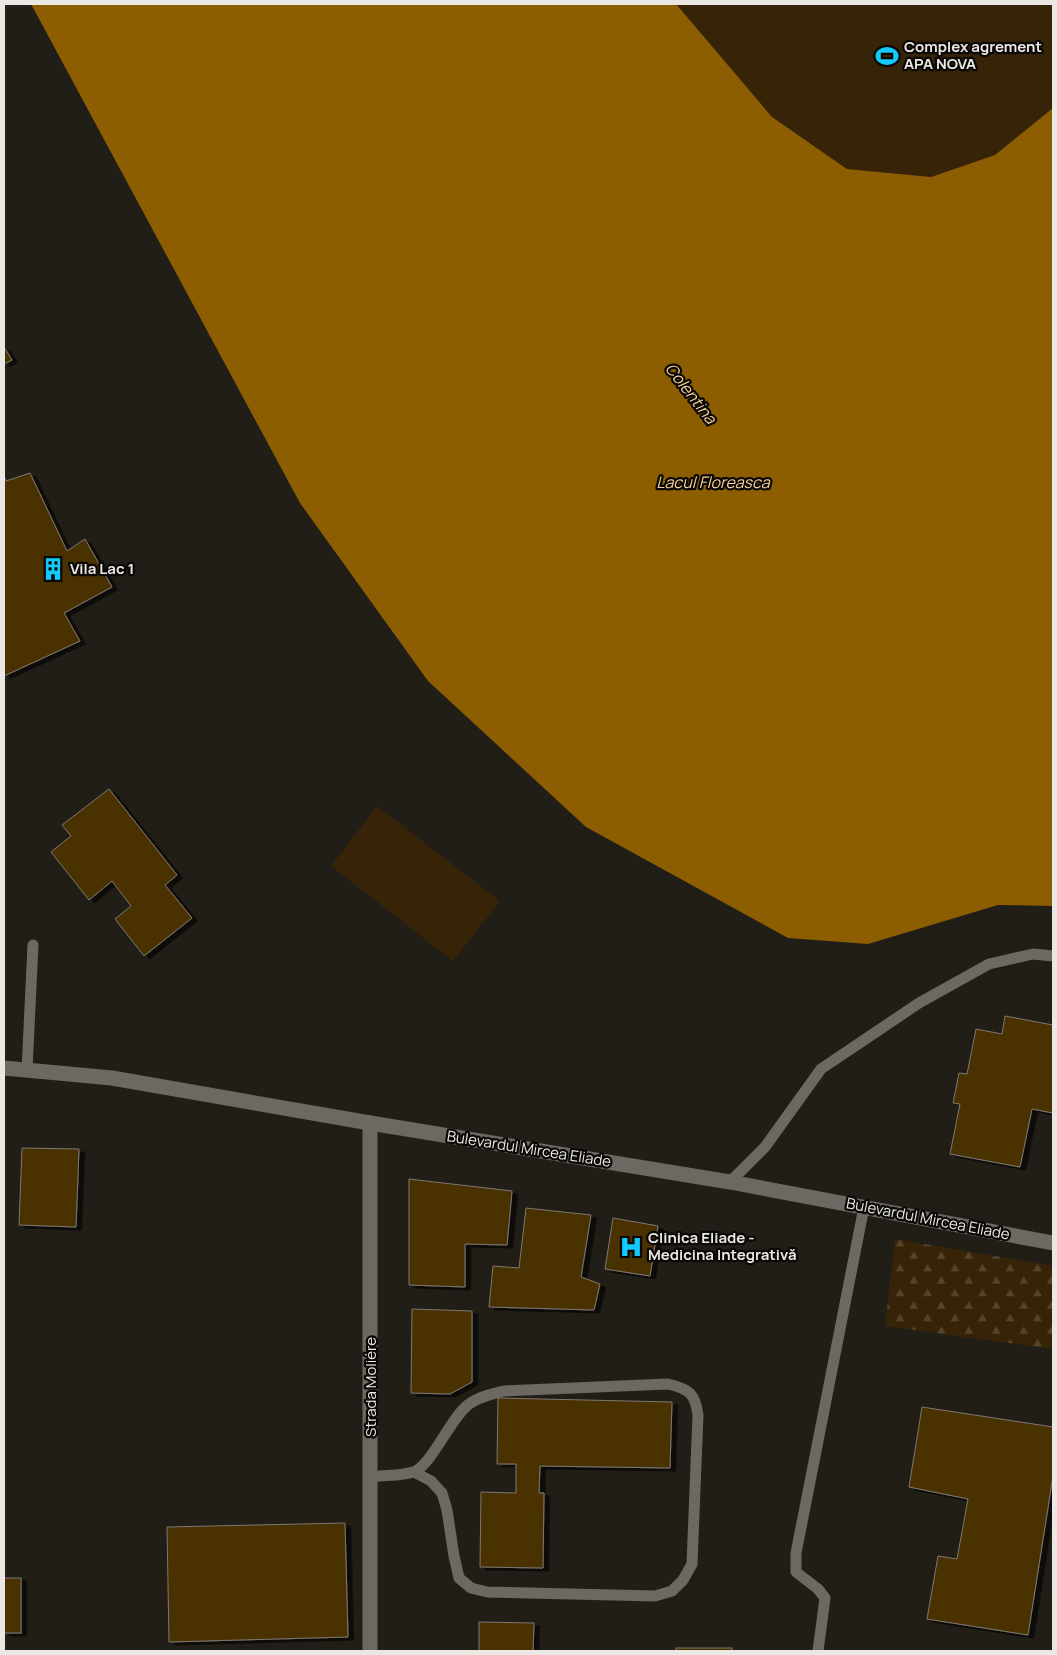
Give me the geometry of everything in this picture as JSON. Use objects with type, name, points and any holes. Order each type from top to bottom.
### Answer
[{"type":"street","name":"Bulevardul Mircea Eliade","points":[[4,1068],[112,1078],[370,1123],[730,1182],[1053,1243]]},
{"type":"street","name":"Strada Moliére","points":[[370,1123],[370,1651]]},
{"type":"lane","points":[[27,1070],[33,945]]},
{"type":"lane","points":[[730,1182],[765,1147],[821,1069],[919,1003],[989,964],[1033,954],[1053,956]]},
{"type":"lane","points":[[818,1651],[826,1598],[818,1589],[796,1572],[796,1553],[864,1207]]},
{"type":"lane","points":[[371,1477],[414,1472],[425,1465],[454,1421],[468,1405],[480,1398],[504,1391],[668,1384],[683,1387],[696,1400],[698,1415],[692,1564],[683,1580],[672,1591],[655,1596],[488,1592],[470,1588],[459,1578],[447,1510],[442,1493],[431,1481],[414,1472]]},
{"type":"green space","name":"Complex agrement APA NOVA","points":[[676,4],[1053,4],[1053,108],[995,155],[931,177],[847,169],[772,117]]},
{"type":"green space","points":[[377,806],[500,901],[453,961],[331,866]]},
{"type":"green space","points":[[895,1239],[1053,1266],[1053,1349],[885,1326]]},
{"type":"water","name":"Lacul Floreasca","points":[[31,4],[676,4],[772,117],[847,169],[931,177],[995,155],[1053,108],[1053,906],[998,905],[868,944],[788,938],[586,827],[428,681],[300,503]]},
{"type":"building","points":[[4,347],[12,360],[4,364]]},
{"type":"building","name":"Vila Lac 1","points":[[30,473],[67,551],[85,539],[112,587],[64,613],[80,641],[4,676],[4,476],[6,481]]},
{"type":"building","points":[[109,789],[177,875],[165,885],[192,918],[144,956],[115,919],[131,906],[112,881],[89,900],[51,852],[71,836],[62,825]]},
{"type":"building","points":[[1005,1016],[1053,1025],[1053,1113],[1032,1109],[1020,1167],[950,1154],[960,1104],[953,1103],[959,1073],[967,1074],[976,1029],[1002,1034]]},
{"type":"building","points":[[22,1148],[79,1149],[76,1227],[19,1225]]},
{"type":"building","points":[[409,1179],[512,1191],[507,1245],[465,1244],[465,1287],[409,1285]]},
{"type":"building","points":[[526,1208],[591,1215],[581,1277],[600,1284],[594,1310],[489,1307],[493,1266],[519,1268]]},
{"type":"building","name":"Clinica Eliade - Medicina Integrativă","points":[[613,1218],[658,1226],[650,1276],[605,1269]]},
{"type":"building","points":[[412,1309],[472,1311],[472,1382],[450,1394],[411,1393]]},
{"type":"building","points":[[498,1398],[672,1402],[670,1468],[540,1466],[539,1493],[544,1493],[543,1568],[480,1567],[481,1492],[516,1493],[516,1464],[497,1464]]},
{"type":"building","points":[[922,1407],[1053,1427],[1053,1476],[1028,1635],[927,1619],[938,1556],[957,1559],[968,1499],[909,1487]]},
{"type":"building","points":[[345,1523],[348,1637],[169,1642],[167,1527]]},
{"type":"building","points":[[4,1578],[21,1578],[21,1633],[4,1633]]},
{"type":"building","points":[[479,1622],[534,1623],[533,1651],[479,1651]]},
{"type":"building","points":[[676,1648],[732,1648],[732,1651],[676,1651]]},
{"type":"place","name":"Complex agrement APA NOVA","points":[[887,56]]},
{"type":"place","name":"Vila Lac 1","points":[[53,569]]},
{"type":"place","name":"Clinica Eliade - Medicina Integrativă","points":[[631,1247]]},
{"type":"water label","name":"Colentina","points":[[691,393]]}]
